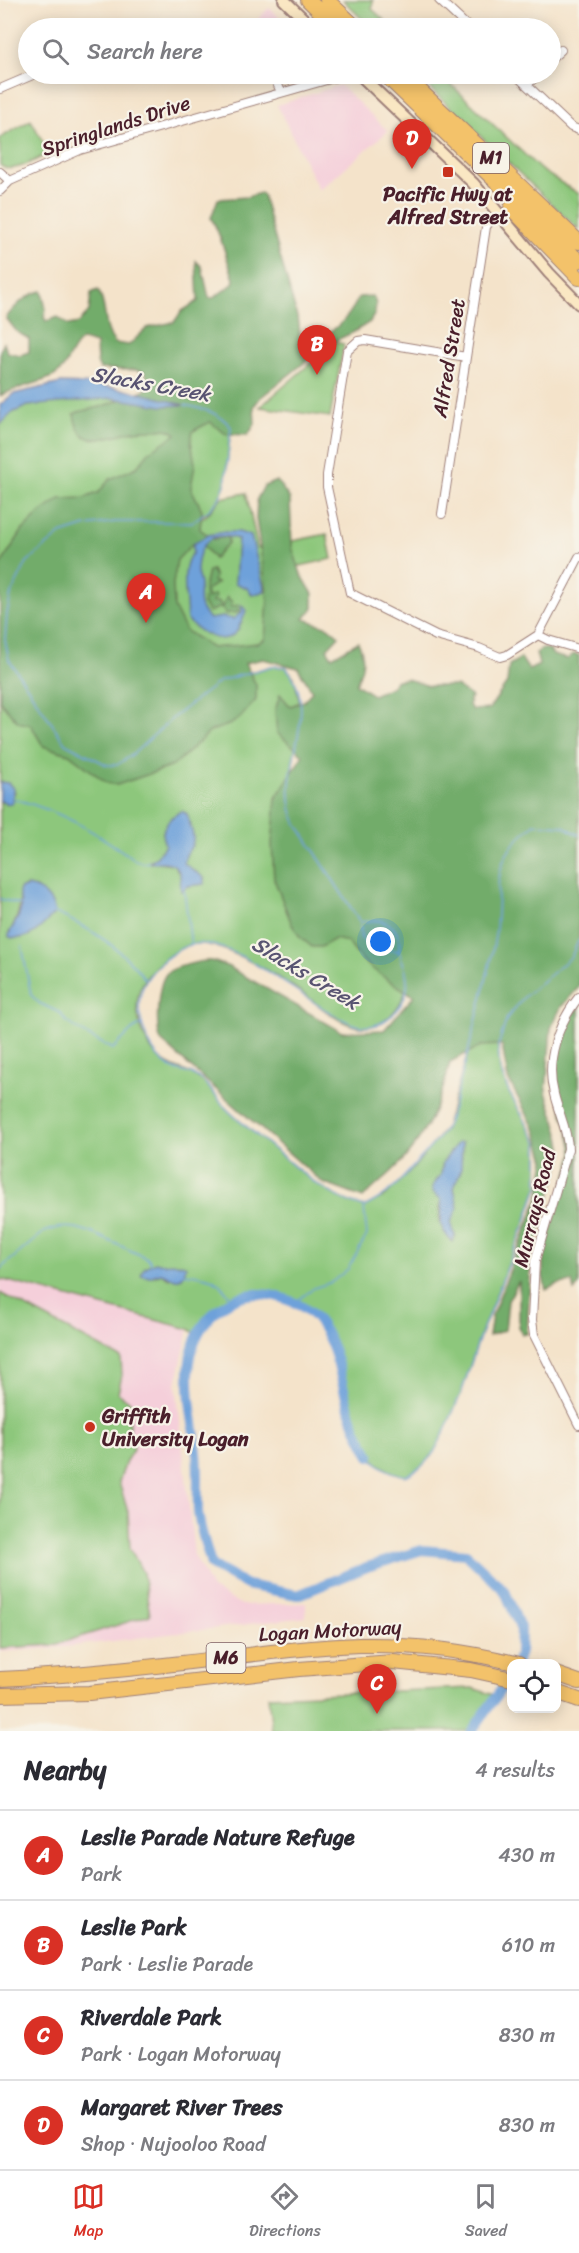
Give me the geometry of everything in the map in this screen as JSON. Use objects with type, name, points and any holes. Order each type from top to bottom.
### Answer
[{"type":"highway","points":[[308,0],[327,18]]},
{"type":"highway","points":[[327,0],[346,18]]},
{"type":"highway","name":"M1","points":[[394,84],[579,261]]},
{"type":"highway","name":"M1","points":[[414,84],[579,242]]},
{"type":"highway","points":[[475,161],[479,175],[579,278]]},
{"type":"highway","name":"Logan Motorway","points":[[0,1679],[117,1670],[337,1647],[403,1646],[451,1650],[507,1662]]},
{"type":"highway","name":"Logan Motorway","points":[[0,1695],[89,1693],[288,1670],[393,1662],[448,1667],[507,1678]]},
{"type":"street","points":[[284,0],[303,18]]},
{"type":"street","points":[[439,0],[458,18]]},
{"type":"street","points":[[0,88],[18,81]]},
{"type":"street","points":[[277,84],[281,92]]},
{"type":"street","name":"Springlands Drive","points":[[0,191],[10,181],[80,150],[311,84]]},
{"type":"street","points":[[369,84],[473,183],[549,273],[579,304]]},
{"type":"street","points":[[527,85],[571,127],[579,130]]},
{"type":"street","points":[[0,172],[10,181]]},
{"type":"street","name":"Alfred Street","points":[[442,514],[486,227],[499,213]]},
{"type":"street","points":[[466,357],[365,340],[352,344],[345,358],[327,487],[350,593],[436,636],[479,648],[500,657],[538,635],[579,557]]},
{"type":"street","points":[[538,635],[579,649]]},
{"type":"street","name":"Murrays Road","points":[[579,997],[558,1033],[553,1053],[553,1092],[568,1139],[568,1149],[536,1252],[532,1320],[534,1335],[579,1425]]},
{"type":"shaded area","points":[[269,8],[280,18],[259,18]]},
{"type":"shaded area","points":[[340,85],[388,131],[319,190],[277,105]]},
{"type":"shaded area","name":"Griffith University Logan","points":[[0,1279],[189,1329],[176,1384],[194,1555],[212,1589],[242,1605],[306,1603],[306,1617],[65,1647],[0,1652]]},
{"type":"green space","points":[[343,0],[373,0],[372,9],[382,18],[361,18]]},
{"type":"green space","points":[[426,84],[451,84],[541,170],[579,194],[579,230]]},
{"type":"green space","points":[[31,120],[49,153],[17,168],[5,168],[0,165],[0,138]]},
{"type":"green space","points":[[260,193],[263,195],[299,324],[300,338],[302,340],[312,339],[329,332],[343,321],[359,297],[373,296],[376,304],[375,313],[370,322],[328,344],[260,398],[254,406],[255,424],[248,435],[226,434],[210,422],[193,431],[191,441],[195,464],[191,488],[202,510],[200,529],[213,539],[228,537],[228,543],[214,559],[205,548],[192,544],[177,560],[173,584],[174,607],[186,631],[212,648],[258,643],[265,639],[268,600],[256,519],[257,499],[264,486],[277,481],[290,499],[292,547],[301,574],[313,594],[313,608],[304,619],[328,627],[339,636],[327,649],[332,657],[358,642],[363,663],[356,684],[373,695],[391,687],[397,680],[407,679],[429,686],[456,686],[471,696],[469,705],[472,710],[489,709],[507,683],[509,665],[521,658],[529,670],[539,665],[536,653],[542,649],[549,649],[553,655],[567,659],[574,654],[579,655],[579,987],[561,1007],[551,1028],[546,1092],[563,1152],[531,1259],[527,1334],[522,1334],[519,1327],[519,1281],[508,1301],[505,1330],[489,1336],[492,1315],[539,1197],[545,1160],[536,1131],[508,1079],[502,1045],[481,1046],[450,1062],[438,1101],[420,1137],[399,1164],[363,1198],[323,1183],[161,1041],[158,1006],[161,986],[167,973],[188,964],[211,961],[229,967],[342,1032],[384,1030],[414,996],[369,966],[348,942],[335,939],[321,947],[312,947],[300,937],[292,925],[274,879],[272,844],[276,798],[303,755],[277,733],[275,711],[280,694],[290,706],[304,701],[312,691],[298,668],[263,659],[245,663],[256,685],[256,700],[240,718],[211,731],[173,766],[117,785],[107,783],[69,754],[43,746],[31,725],[18,722],[0,701],[0,566],[22,531],[40,513],[60,499],[84,498],[98,493],[110,479],[137,467],[149,452],[176,434],[167,429],[140,430],[97,439],[82,434],[74,414],[104,406],[151,387],[145,372],[100,369],[97,363],[96,344],[82,340],[74,348],[59,373],[41,382],[0,396],[0,351],[4,343],[7,352],[20,355],[29,352],[29,339],[17,332],[6,318],[22,301],[42,291],[46,321],[58,317],[68,325],[79,323],[89,311],[91,293],[98,290],[111,337],[115,343],[129,345],[147,328],[174,322],[182,311],[198,301],[196,261],[202,267],[209,298],[213,298],[233,284],[234,279],[224,247],[211,218],[218,199],[247,197]]},
{"type":"green space","points":[[335,342],[344,344],[330,417],[260,407]]},
{"type":"green space","points":[[105,392],[231,427],[225,485],[219,499],[209,511],[192,522],[86,526],[220,681],[272,666],[286,667],[294,677],[302,713],[291,788],[407,987],[396,1010],[384,1021],[368,1027],[359,1027],[337,1018],[295,988],[235,954],[206,944],[191,945],[172,953],[162,961],[140,989],[138,1016],[144,1035],[153,1051],[163,1062],[200,1078],[234,1116],[322,1188],[364,1207],[385,1196],[415,1166],[445,1129],[472,1040],[502,1031],[498,1046],[500,1069],[509,1092],[538,1143],[538,1186],[480,1336],[462,1391],[443,1435],[433,1454],[422,1466],[406,1476],[378,1463],[361,1441],[350,1413],[333,1351],[319,1324],[295,1304],[259,1295],[239,1298],[216,1312],[197,1335],[189,1329],[0,1279],[0,801],[8,804],[15,792],[8,783],[0,782],[0,416],[6,409]],"holes":[[[178,813],[187,814],[192,832],[184,863],[204,878],[184,888],[180,874],[173,864],[150,861],[157,857],[165,845],[163,835],[167,823]],[[26,886],[36,888],[9,933],[18,912],[20,889]],[[462,1143],[461,1170],[454,1187],[457,1208],[451,1222],[455,1236],[439,1222],[441,1199],[433,1192],[432,1187],[441,1175],[443,1162]],[[157,1263],[161,1265],[178,1263],[169,1278],[161,1273],[155,1276],[149,1265]]]},
{"type":"green space","points":[[246,493],[258,548],[327,534],[332,559],[291,568],[275,657],[216,667],[43,557],[195,522],[207,515],[221,498]]},
{"type":"green space","points":[[212,570],[215,577],[213,581],[217,583],[207,590],[207,598],[214,595],[216,597],[212,602],[219,602],[222,607],[227,597],[232,602],[231,607],[238,605],[239,612],[225,614],[223,609],[218,608],[209,612],[203,604],[208,571]]},
{"type":"green space","points":[[579,1007],[579,1285],[574,1291],[572,1282],[558,1284],[546,1290],[543,1277],[543,1257],[573,1154],[558,1095],[557,1061],[567,1026]]},
{"type":"green space","name":"Griffith University Logan","points":[[0,1293],[121,1358],[122,1375],[118,1393],[133,1404],[129,1426],[134,1448],[126,1461],[119,1482],[128,1512],[130,1548],[143,1573],[150,1615],[54,1645],[0,1648]]},
{"type":"green space","points":[[472,1688],[497,1696],[472,1731],[272,1731],[268,1696]]},
{"type":"water","points":[[61,383],[124,390],[184,405],[162,406],[112,398],[28,406],[12,413],[0,425],[0,405],[13,394]]},
{"type":"water","points":[[239,532],[251,536],[265,591],[252,595],[247,588],[235,583],[238,539],[220,536],[207,541],[200,553],[197,571],[202,610],[209,619],[223,617],[233,619],[242,612],[241,605],[246,610],[237,631],[231,636],[218,638],[197,629],[187,620],[185,574],[189,558],[193,553],[193,544],[208,535]]},
{"type":"water","points":[[0,782],[8,783],[13,788],[13,802],[8,804],[0,801]]},
{"type":"water","points":[[182,811],[187,814],[193,838],[184,863],[204,878],[204,884],[187,886],[181,891],[180,875],[176,867],[168,863],[150,863],[150,861],[157,857],[165,845],[163,834],[166,825]]},
{"type":"water","points":[[27,886],[45,895],[52,903],[55,913],[35,932],[23,938],[9,937],[20,912],[19,891]]},
{"type":"water","points":[[458,1142],[462,1143],[461,1170],[454,1188],[458,1208],[451,1222],[455,1236],[452,1242],[441,1225],[441,1199],[433,1192],[432,1187],[441,1175],[443,1162]]},
{"type":"water","points":[[155,1262],[178,1263],[186,1266],[179,1279],[161,1273],[149,1277],[141,1275],[144,1268]]},
{"type":"waterway","name":"Slacks Creek","points":[[185,405],[216,415],[231,427],[225,485],[219,499],[209,510],[192,522],[115,522],[86,526],[61,534],[27,562],[11,594],[5,640],[9,660],[65,743],[107,765],[117,765],[133,754],[175,716],[220,681],[272,666],[286,667],[296,683],[300,700],[301,717],[290,789],[291,807],[297,824],[360,922],[361,938],[373,948],[399,951],[406,973],[407,986],[402,1003],[390,1017],[374,1026],[365,1027],[356,1025],[319,1006],[254,963],[233,952],[213,945],[190,945],[161,963],[143,986],[139,1001],[140,1016],[146,1037],[156,1055],[172,1068],[199,1078],[234,1116],[322,1188],[364,1207],[383,1196],[398,1183],[443,1132],[448,1121],[476,1021],[494,943],[499,877],[508,851],[535,824],[563,826],[579,835]]},
{"type":"waterway","points":[[15,799],[64,817],[106,840],[135,860],[143,863],[149,862]]},
{"type":"waterway","points":[[184,889],[191,945]]},
{"type":"waterway","points":[[0,899],[22,905]]},
{"type":"waterway","points":[[53,912],[79,924],[115,948],[145,979]]},
{"type":"waterway","points":[[361,922],[377,920],[390,925],[398,935],[399,951]]},
{"type":"waterway","name":"Slacks Creek","points":[[370,1456],[386,1469],[406,1476],[422,1466],[433,1454],[462,1391],[480,1336],[538,1186],[538,1143],[509,1092],[500,1069],[498,1046],[507,1018],[524,997],[571,957],[579,940]]},
{"type":"waterway","points":[[22,946],[31,995],[39,1003],[60,1013],[66,1021],[88,1036],[113,1049],[132,1030],[142,1024]]},
{"type":"waterway","points":[[294,1303],[314,1288],[332,1282],[348,1269],[367,1235],[364,1208]]},
{"type":"waterway","points":[[0,1269],[44,1232],[61,1227],[90,1232],[149,1259],[151,1264]]},
{"type":"waterway","points":[[183,1273],[212,1279],[222,1286],[232,1300]]},
{"type":"waterway","name":"Slacks Creek","points":[[370,1456],[350,1413],[333,1348],[322,1326],[309,1311],[284,1298],[265,1294],[247,1295],[223,1306],[203,1326],[190,1360],[189,1378],[198,1460],[198,1512],[211,1565],[247,1585],[298,1595],[367,1567],[422,1550],[466,1554],[505,1591],[521,1630],[518,1659]]},
{"type":"waterway","name":"Slacks Creek","points":[[472,1731],[507,1681]]},
{"type":"place","name":"Margaret River Trees","points":[[412,169]]},
{"type":"place","name":"Pacific Hwy at Alfred Street","points":[[448,172]]},
{"type":"place","name":"Leslie Park","points":[[317,375]]},
{"type":"place","name":"Leslie Parade Nature Refuge","points":[[146,623]]},
{"type":"place","name":"Griffith University Logan","points":[[90,1427]]},
{"type":"place","name":"Riverdale Park","points":[[377,1714]]}]
